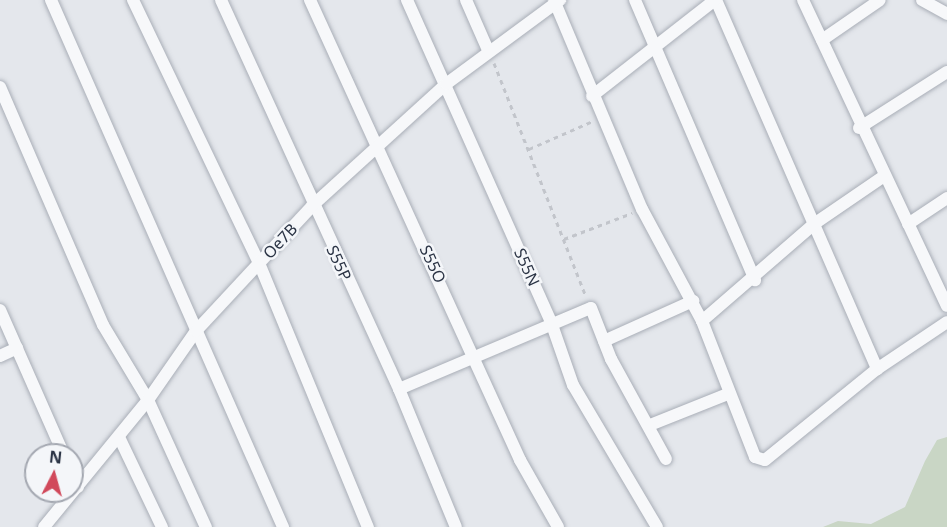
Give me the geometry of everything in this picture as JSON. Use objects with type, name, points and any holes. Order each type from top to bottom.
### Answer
[{"type":"street","points":[[51,0],[283,527]]},
{"type":"street","points":[[133,0],[259,263],[368,527]]},
{"type":"street","name":"S55P","points":[[221,0],[312,206],[399,389],[456,527]]},
{"type":"street","name":"S55O","points":[[310,0],[475,356],[520,460],[558,527]]},
{"type":"street","name":"S55N","points":[[407,0],[551,322],[573,385],[657,527]]},
{"type":"street","points":[[466,0],[488,50]]},
{"type":"street","points":[[635,0],[755,280]]},
{"type":"street","points":[[592,96],[715,0],[877,369]]},
{"type":"street","points":[[803,0],[860,128],[947,306]]},
{"type":"street","points":[[822,40],[880,0]]},
{"type":"street","points":[[921,0],[947,14]]},
{"type":"street","points":[[557,1],[600,117],[642,209],[693,301],[728,394],[759,460],[877,369],[947,322]]},
{"type":"street","name":"Oe7B","points":[[84,480],[148,400],[196,331],[312,206],[377,143],[446,84],[488,50],[557,1]]},
{"type":"street","points":[[860,128],[947,72]]},
{"type":"street","points":[[0,87],[103,325],[148,400],[206,527]]},
{"type":"street","points":[[702,321],[755,280],[814,224],[884,176]]},
{"type":"street","points":[[908,224],[947,198]]},
{"type":"street","points":[[604,341],[693,301]]},
{"type":"street","points":[[399,389],[551,322],[591,308],[604,341],[666,459]]},
{"type":"street","points":[[0,310],[59,443]]},
{"type":"street","points":[[0,356],[17,348]]},
{"type":"street","points":[[650,425],[728,394]]},
{"type":"street","points":[[119,437],[162,527]]},
{"type":"street","name":"Oe7B","points":[[44,527],[64,503]]},
{"type":"path","points":[[488,50],[591,308]]},
{"type":"path","points":[[529,149],[600,117]]},
{"type":"path","points":[[564,239],[642,209]]},
{"type":"green space","points":[[947,437],[947,527],[823,527],[838,521],[871,524],[905,507],[937,440]]}]
